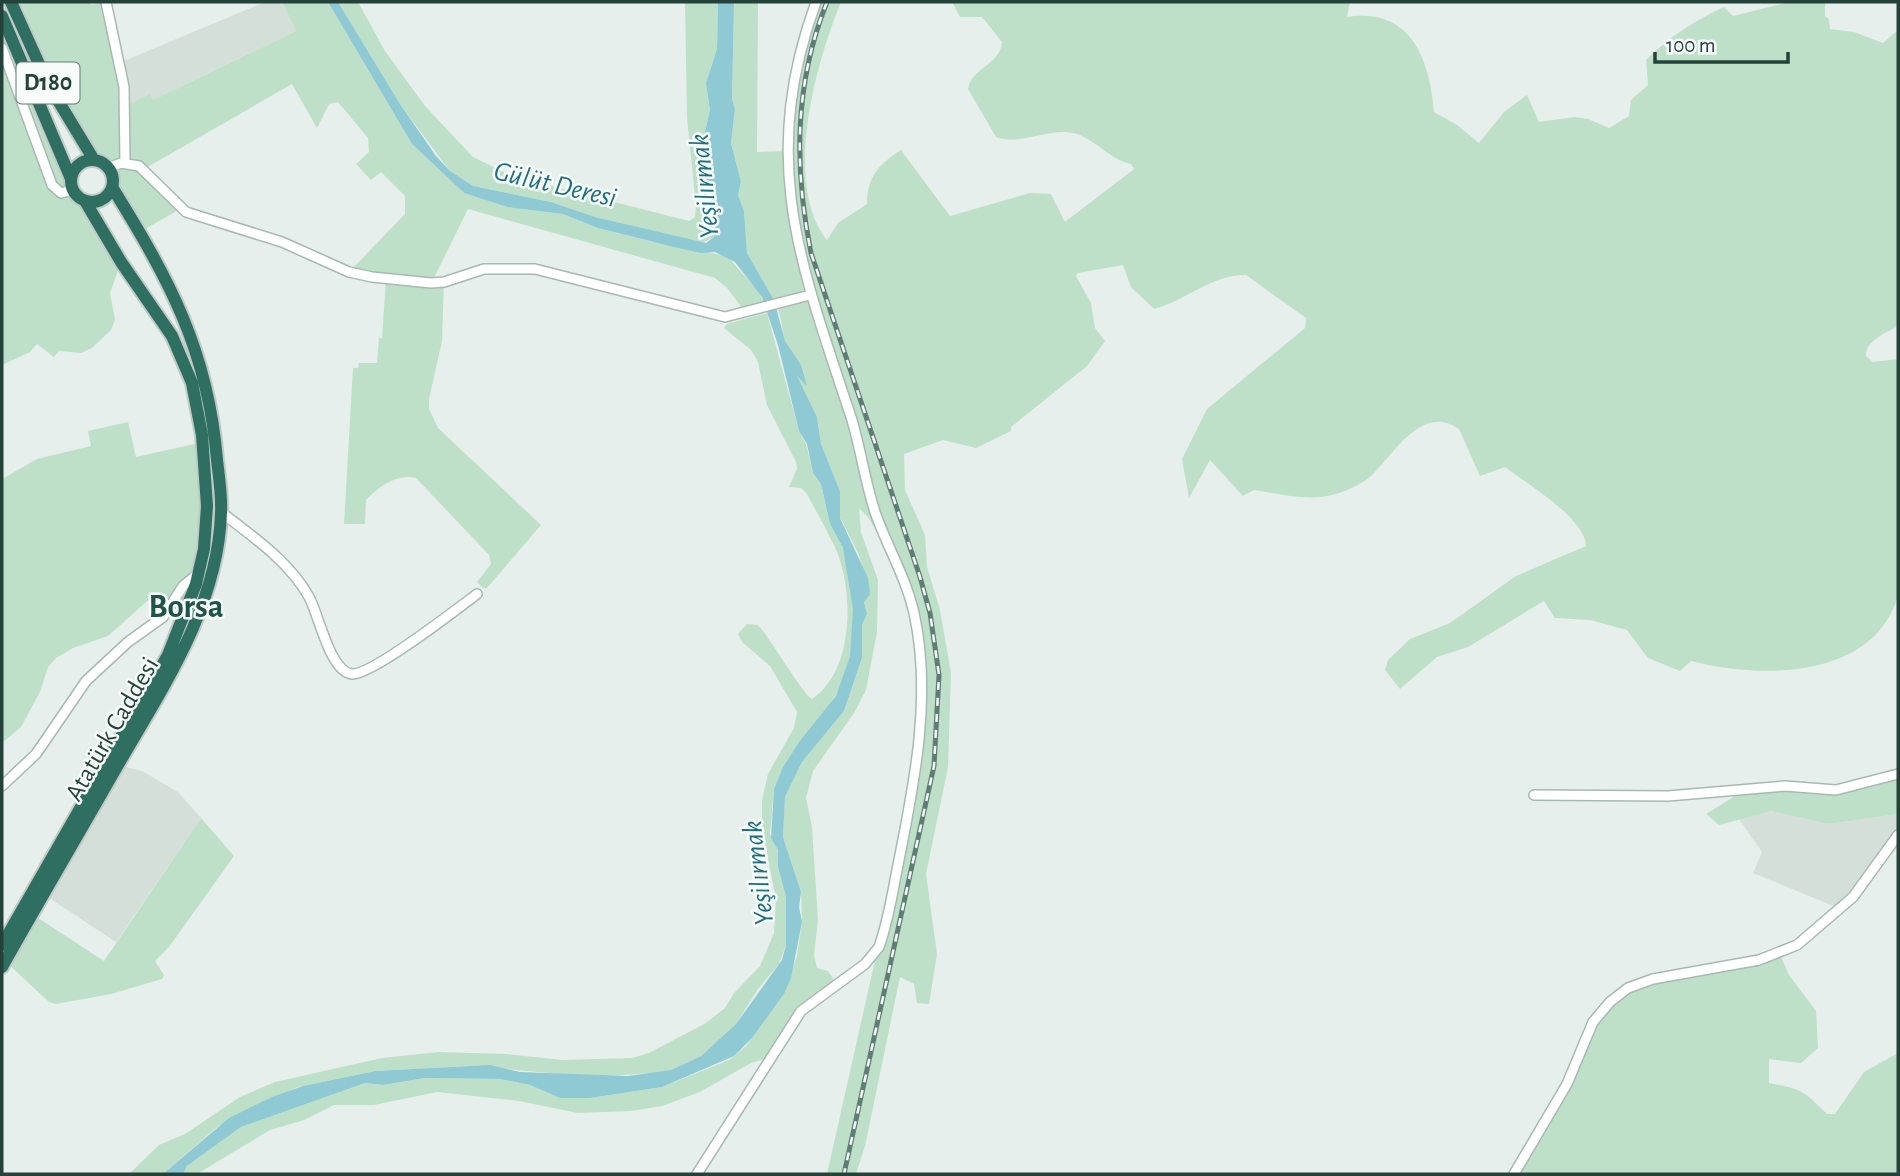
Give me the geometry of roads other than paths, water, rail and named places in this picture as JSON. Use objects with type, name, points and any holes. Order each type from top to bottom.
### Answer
[{"type":"highway","name":"D180","points":[[11,2],[43,74],[94,160]]},
{"type":"highway","name":"Atatürk Caddesi","points":[[2,16],[72,184],[172,336],[192,383],[202,435],[207,506],[199,573],[168,654],[2,945]]},
{"type":"highway","points":[[72,184],[79,165],[94,160],[108,168]]},
{"type":"highway","name":"Atatürk Caddesi","points":[[2,967],[178,662],[209,587],[221,512],[212,411],[197,351],[162,269],[111,187],[108,168]]},
{"type":"highway","points":[[85,201],[101,200],[111,187]]},
{"type":"street","points":[[106,2],[124,87],[125,163]]},
{"type":"street","points":[[697,1174],[801,1011],[865,964],[879,947],[917,765],[920,675],[914,615],[899,567],[876,515],[852,421],[810,295],[790,201],[788,134],[799,48],[816,2]]},
{"type":"street","points":[[2,48],[52,184],[61,192],[72,184]]},
{"type":"street","points":[[108,168],[125,163],[144,169],[186,212],[282,242],[349,272],[399,282],[444,282],[484,269],[518,267],[554,273],[725,317],[810,295]]},
{"type":"street","points":[[221,512],[285,565],[299,582],[315,609],[338,666],[348,673],[360,673],[405,646],[477,594]]},
{"type":"street","points":[[2,786],[36,754],[86,681],[128,642],[163,617],[183,586],[199,573]]},
{"type":"street","points":[[1534,795],[1668,796],[1785,786],[1836,790],[1898,774]]},
{"type":"street","points":[[1514,1174],[1567,1084],[1593,1022],[1610,1002],[1628,988],[1646,981],[1759,960],[1797,945],[1853,897],[1898,835]]},
{"type":"water","points":[[328,2],[338,2],[400,104],[436,156],[449,170],[473,186],[551,202],[595,217],[706,243],[714,237],[715,229],[701,148],[710,110],[706,83],[717,49],[718,2],[734,2],[732,99],[735,109],[731,143],[741,182],[738,195],[744,211],[747,253],[774,300],[785,341],[801,365],[807,386],[797,376],[817,417],[821,444],[840,491],[840,518],[868,578],[870,594],[864,602],[867,614],[862,625],[862,658],[844,711],[802,762],[785,797],[783,837],[801,892],[799,907],[802,922],[791,978],[784,994],[752,1038],[734,1056],[662,1087],[590,1098],[560,1098],[530,1085],[500,1079],[425,1078],[383,1085],[365,1083],[241,1127],[187,1166],[183,1174],[163,1174],[229,1118],[272,1097],[303,1086],[375,1071],[490,1065],[520,1072],[628,1076],[671,1070],[701,1056],[736,1024],[782,960],[786,945],[786,897],[778,867],[778,850],[771,838],[774,789],[783,767],[799,742],[836,696],[850,656],[853,609],[843,548],[830,524],[821,484],[813,473],[807,444],[799,431],[778,345],[762,297],[735,262],[715,252],[701,253],[674,247],[598,228],[563,214],[507,207],[464,193],[412,144]]},
{"type":"railway","points":[[827,2],[816,33],[803,95],[800,158],[805,221],[811,253],[920,577],[930,613],[939,675],[934,766],[844,1174]]},
{"type":"district","name":"Borsa","points":[[186,607]]},
{"type":"water label","name":"Gülüt Deresi","points":[[555,185]]},
{"type":"water label","name":"Yeşilırmak","points":[[705,186]]},
{"type":"water label","name":"Yeşilırmak","points":[[759,873]]}]
